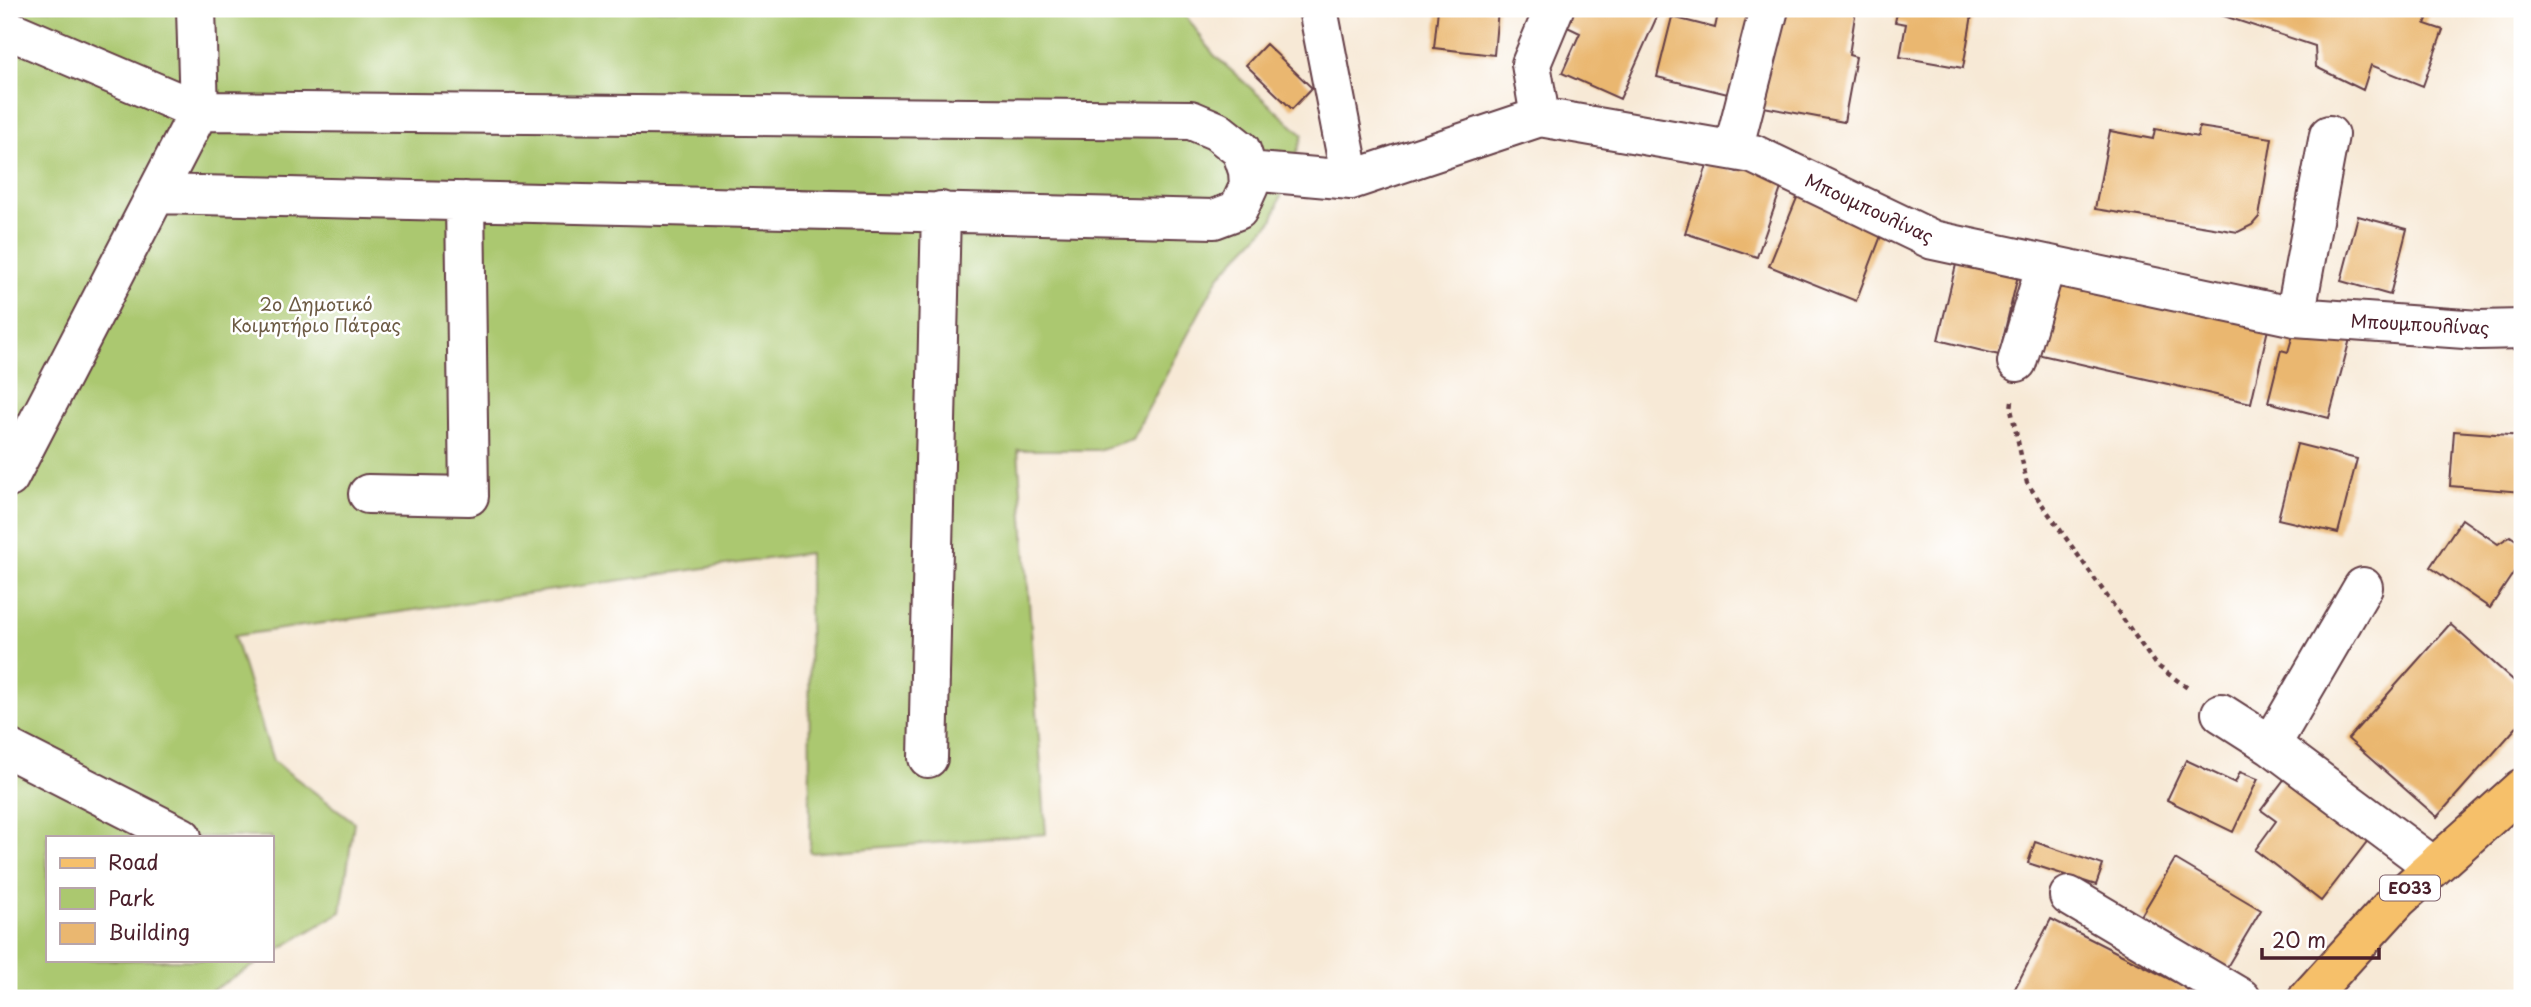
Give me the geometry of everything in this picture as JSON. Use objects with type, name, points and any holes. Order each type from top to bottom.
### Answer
[{"type":"main road","name":"ΕΟ33","points":[[2308,998],[2398,899],[2522,788]]},
{"type":"street","points":[[9,478],[199,111],[196,9]]},
{"type":"street","points":[[1248,171],[1351,180],[1318,9]]},
{"type":"street","points":[[1540,117],[1531,64],[1553,9]]},
{"type":"street","points":[[1733,150],[1769,9]]},
{"type":"street","points":[[9,30],[199,111],[1191,120],[1217,131],[1241,150],[1248,171],[1249,187],[1238,210],[1214,219],[156,194]]},
{"type":"street","name":"Μπουμπουλίνας","points":[[1351,180],[1540,117],[1753,154],[1933,240],[2295,317],[2479,330],[2522,329]]},
{"type":"street","points":[[2295,317],[2329,135]]},
{"type":"street","points":[[368,494],[469,496],[464,201]]},
{"type":"street","points":[[928,758],[941,211]]},
{"type":"street","points":[[2017,362],[2046,264]]},
{"type":"street","points":[[2271,745],[2363,587]]},
{"type":"street","points":[[2221,713],[2271,745],[2433,866]]},
{"type":"street","points":[[9,749],[180,836]]},
{"type":"street","points":[[2069,896],[2241,998]]},
{"type":"path","points":[[2017,362],[2011,409],[2027,483],[2155,664],[2221,713]]},
{"type":"green space","name":"2o Δημοτικό Κοιμητήριο Πάτρας","points":[[9,9],[1181,9],[1214,55],[1303,135],[1272,221],[1219,276],[1132,439],[1098,450],[1018,450],[1046,834],[810,853],[809,553],[234,636],[273,761],[354,822],[341,912],[273,953],[273,836],[46,836],[46,962],[260,962],[199,998],[9,998]]},
{"type":"building","points":[[1438,9],[1498,9],[1494,55],[1434,48]]},
{"type":"building","points":[[1564,9],[1660,10],[1620,99],[1562,73],[1580,33],[1557,22]]},
{"type":"building","points":[[1719,9],[1752,15],[1732,95],[1657,77],[1672,17],[1715,28]]},
{"type":"building","points":[[1786,9],[1856,9],[1849,55],[1856,57],[1844,122],[1758,106]]},
{"type":"building","points":[[1898,9],[1973,9],[1963,68],[1900,57],[1906,24],[1895,22]]},
{"type":"building","points":[[2219,9],[2431,9],[2425,24],[2443,30],[2423,86],[2371,65],[2363,90],[2316,67],[2315,46],[2218,14]]},
{"type":"building","points":[[1266,44],[1312,88],[1292,109],[1246,65]]},
{"type":"building","points":[[2199,127],[2272,138],[2259,217],[2252,225],[2238,232],[2095,209],[2110,131],[2153,139],[2155,129],[2198,137]]},
{"type":"building","points":[[1708,162],[1737,172],[1749,164],[1785,177],[1757,257],[1685,233]]},
{"type":"building","points":[[1801,188],[1884,228],[1856,301],[1769,266]]},
{"type":"building","points":[[2358,216],[2407,229],[2390,295],[2341,281]]},
{"type":"building","points":[[1959,252],[2020,267],[1999,355],[1938,340]]},
{"type":"building","points":[[2057,270],[2268,329],[2251,403],[2037,354]]},
{"type":"building","points":[[2297,321],[2351,335],[2329,418],[2268,402],[2281,350],[2288,352]]},
{"type":"building","points":[[2454,431],[2522,436],[2522,492],[2450,486]]},
{"type":"building","points":[[2297,444],[2357,459],[2338,533],[2278,519]]},
{"type":"building","points":[[2462,519],[2498,544],[2510,536],[2522,544],[2522,560],[2490,608],[2430,567]]},
{"type":"building","points":[[2450,624],[2522,688],[2522,721],[2437,817],[2348,739]]},
{"type":"building","points":[[2186,760],[2235,783],[2240,772],[2258,779],[2233,832],[2167,800]]},
{"type":"building","points":[[2286,777],[2369,839],[2321,901],[2255,850],[2276,821],[2261,810]]},
{"type":"building","points":[[2035,842],[2103,865],[2096,885],[2028,863]]},
{"type":"building","points":[[2175,859],[2261,910],[2227,967],[2141,916]]},
{"type":"building","points":[[2051,919],[2189,989],[2184,998],[2010,998]]}]
